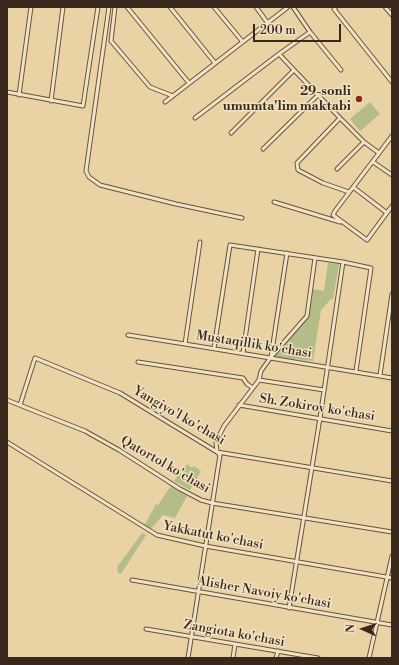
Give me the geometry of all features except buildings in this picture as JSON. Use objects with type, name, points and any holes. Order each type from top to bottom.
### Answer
[{"type":"street","points":[[19,94],[31,7]]},
{"type":"street","points":[[51,101],[63,7]]},
{"type":"street","points":[[7,92],[83,106],[98,7]]},
{"type":"street","points":[[109,7],[86,172],[89,177],[100,185],[242,218]]},
{"type":"street","points":[[115,7],[111,41],[150,87],[173,96]]},
{"type":"street","points":[[127,7],[189,83]]},
{"type":"street","points":[[170,7],[215,63]]},
{"type":"street","points":[[214,7],[242,41]]},
{"type":"street","points":[[256,7],[267,22]]},
{"type":"street","points":[[165,102],[242,41],[288,7]]},
{"type":"street","points":[[293,7],[310,32],[341,70]]},
{"type":"street","points":[[386,7],[392,15]]},
{"type":"street","points":[[334,8],[392,82]]},
{"type":"street","points":[[195,118],[278,54],[310,32]]},
{"type":"street","points":[[278,54],[317,96],[364,142],[379,153]]},
{"type":"street","points":[[231,133],[294,70]]},
{"type":"street","points":[[263,149],[317,96]]},
{"type":"street","points":[[340,118],[296,163],[298,170],[323,183],[349,192]]},
{"type":"street","points":[[392,137],[333,215],[367,240],[392,206]]},
{"type":"street","points":[[338,169],[364,142]]},
{"type":"street","points":[[373,162],[392,175]]},
{"type":"street","points":[[353,187],[387,213]]},
{"type":"street","points":[[274,202],[344,223]]},
{"type":"street","name":"Mustaqillik ko'chasi","points":[[200,242],[185,344],[327,366],[392,378]]},
{"type":"street","points":[[214,348],[230,245],[343,262],[371,268],[356,371]]},
{"type":"street","points":[[243,353],[258,249]]},
{"type":"street","points":[[271,357],[287,253]]},
{"type":"street","name":"Sh. Zokirov ko'chasi","points":[[212,503],[220,455],[217,452],[216,442],[224,426],[253,388],[261,371],[271,357],[307,316],[315,258]]},
{"type":"street","points":[[289,608],[320,418],[343,262]]},
{"type":"street","points":[[380,375],[392,294]]},
{"type":"street","points":[[128,335],[185,344]]},
{"type":"street","name":"Yangiyo'l ko'chasi","points":[[20,405],[35,358],[120,393],[217,452],[392,481]]},
{"type":"street","points":[[138,362],[243,378],[247,384],[253,388]]},
{"type":"street","points":[[258,380],[324,390]]},
{"type":"street","name":"Qatortol ko'chasi","points":[[7,400],[85,431],[120,450],[180,489],[201,500],[392,532]]},
{"type":"street","name":"Sh. Zokirov ko'chasi","points":[[239,405],[392,430]]},
{"type":"street","name":"Yakkatut ko'chasi","points":[[7,442],[139,524],[152,534],[164,538],[205,546],[392,578]]},
{"type":"street","points":[[188,658],[212,503]]},
{"type":"street","points":[[369,658],[392,556]]},
{"type":"street","name":"Alisher Navoiy ko'chasi","points":[[132,580],[392,625]]},
{"type":"street","name":"Zangiota ko'chasi","points":[[146,629],[318,658]]},
{"type":"street","points":[[233,658],[235,644]]},
{"type":"street","points":[[276,658],[278,651]]},
{"type":"green space","points":[[370,102],[380,114],[360,131],[350,119]]},
{"type":"green space","points":[[328,263],[339,264],[333,299],[331,299],[321,310],[313,361],[273,357],[308,316],[312,289],[324,291]]},
{"type":"green space","points":[[187,464],[192,468],[194,466],[201,471],[190,490],[174,481]]},
{"type":"green space","points":[[171,486],[187,496],[175,518],[163,515],[150,530],[144,526],[156,504],[158,505]]},
{"type":"green space","points":[[142,533],[146,535],[121,574],[118,573],[117,567]]},
{"type":"place","name":"29-sonli umumta'lim maktabi","points":[[359,99]]}]
